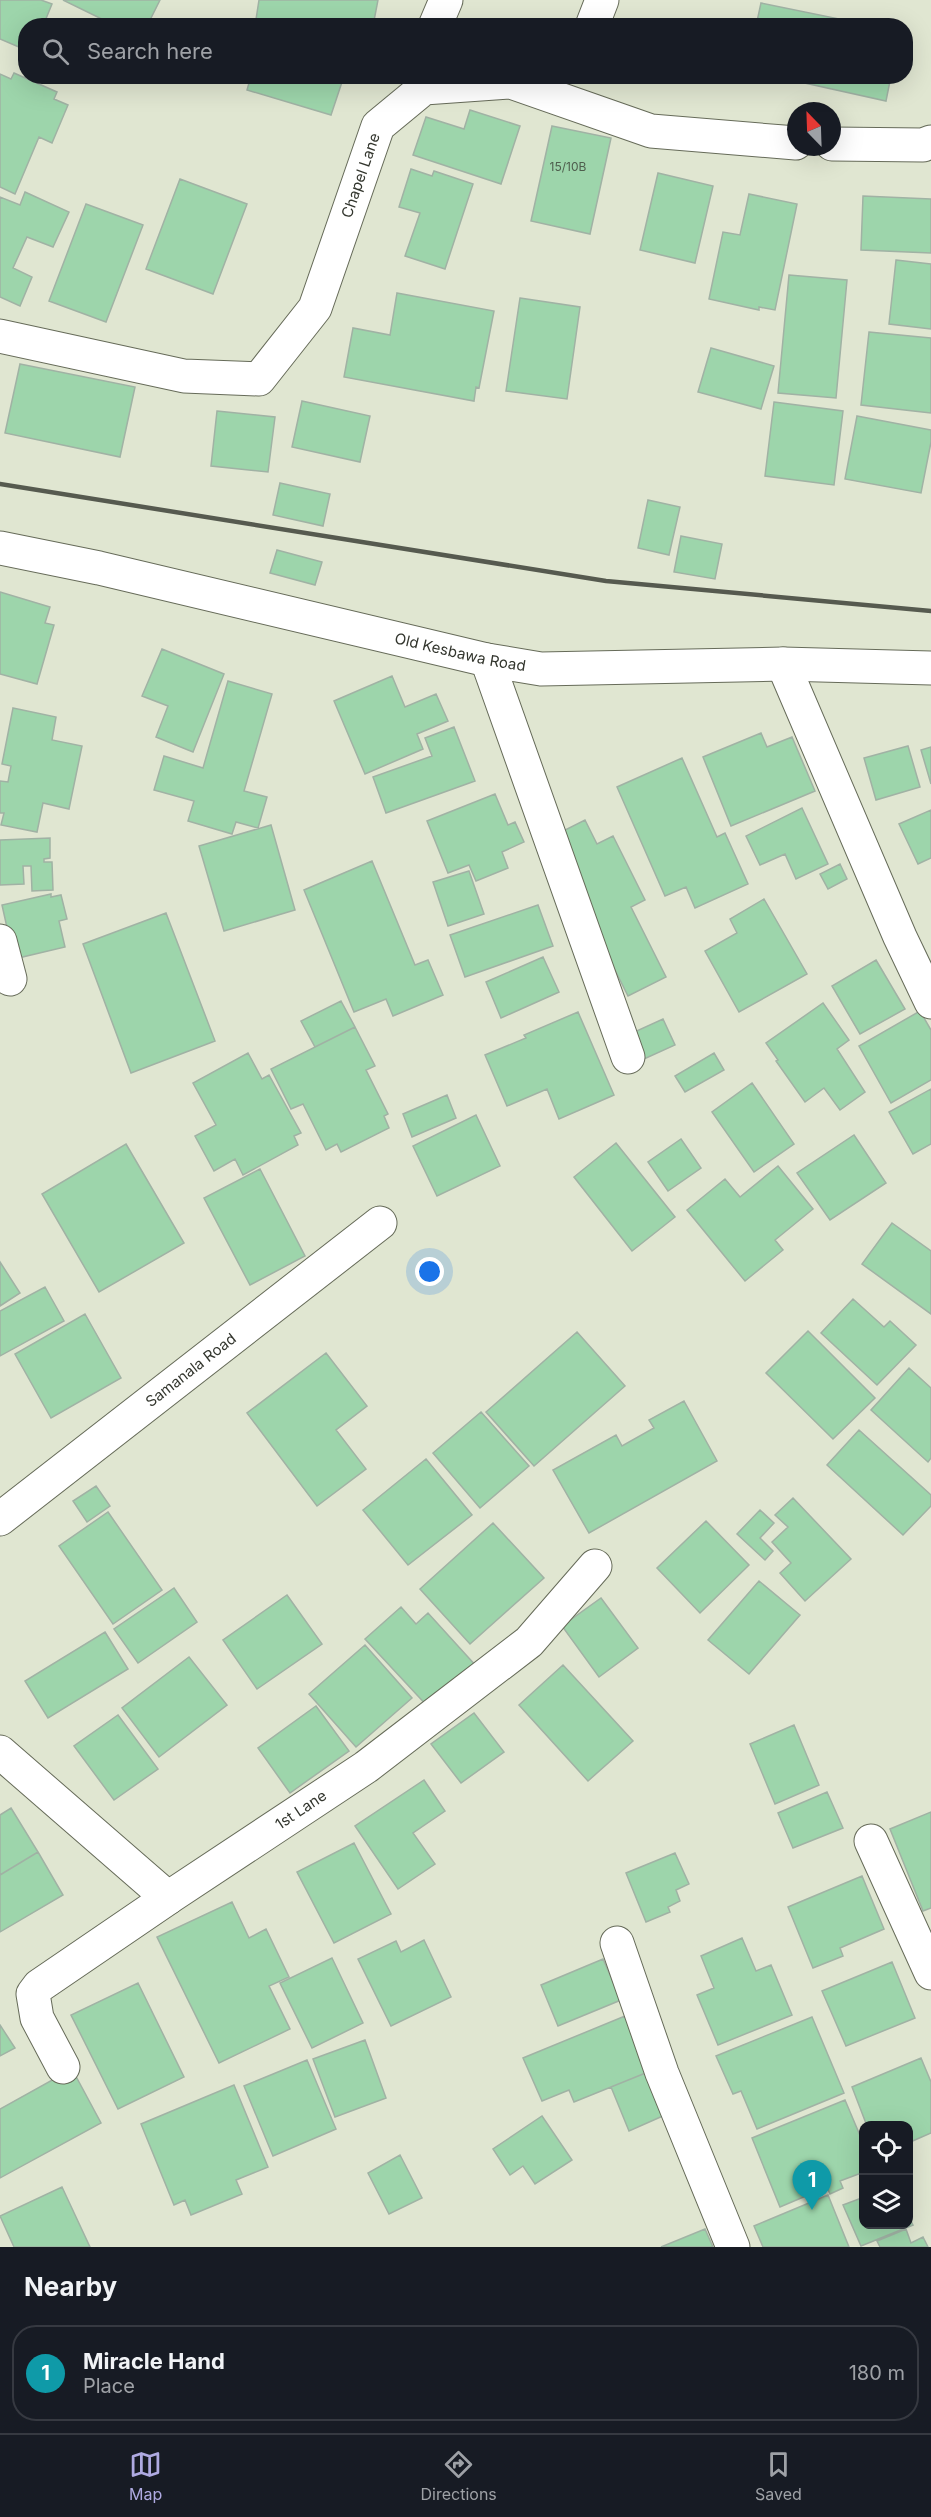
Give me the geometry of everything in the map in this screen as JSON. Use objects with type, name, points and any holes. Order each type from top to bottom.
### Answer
[{"type":"street","points":[[438,18],[446,0]]},
{"type":"street","points":[[595,18],[602,0]]},
{"type":"street","name":"Chapel Lane","points":[[0,336],[184,376],[259,378],[315,308],[378,126],[423,84]]},
{"type":"street","name":"Chapel Lane","points":[[530,84],[567,88],[651,131],[787,142]]},
{"type":"street","points":[[841,144],[923,146],[931,142]]},
{"type":"street","name":"Old Kesbawa Road","points":[[0,548],[99,568],[487,660],[541,669],[783,664],[931,668]]},
{"type":"street","points":[[487,660],[628,1057]]},
{"type":"street","points":[[783,664],[895,926],[931,1002]]},
{"type":"street","points":[[0,941],[10,979]]},
{"type":"street","name":"Samanala Road","points":[[0,1519],[380,1223]]},
{"type":"street","name":"1st Lane","points":[[63,2067],[37,2018],[33,1994],[39,1986],[366,1767],[530,1642],[595,1566]]},
{"type":"street","points":[[0,1752],[168,1898]]},
{"type":"street","points":[[870,1841],[931,1973]]},
{"type":"street","points":[[616,1943],[662,2073],[734,2247]]},
{"type":"building","points":[[0,0],[41,0],[52,4],[46,18],[18,18],[18,47],[0,39]]},
{"type":"building","points":[[63,0],[160,0],[151,18],[100,18]]},
{"type":"building","points":[[259,0],[378,0],[375,18],[256,18]]},
{"type":"building","points":[[761,3],[834,18],[758,18]]},
{"type":"building","points":[[14,73],[18,75],[18,84],[39,84],[57,92],[54,99],[68,105],[52,143],[39,137],[15,194],[0,187],[0,74],[11,79]]},
{"type":"building","points":[[249,84],[341,84],[331,115],[247,90]]},
{"type":"building","points":[[809,84],[889,84],[886,101]]},
{"type":"building","points":[[470,110],[520,126],[501,184],[413,155],[426,117],[464,129]]},
{"type":"building","points":[[552,126],[611,138],[590,234],[531,221]]},
{"type":"building","points":[[411,169],[432,176],[434,171],[473,184],[445,269],[405,256],[420,213],[399,207]]},
{"type":"building","points":[[658,173],[713,186],[695,263],[640,250]]},
{"type":"building","points":[[180,179],[247,204],[213,294],[146,269]]},
{"type":"building","points":[[25,192],[69,212],[53,247],[27,237],[13,268],[32,277],[20,306],[0,297],[0,197],[20,205]]},
{"type":"building","points":[[749,194],[797,204],[775,310],[759,307],[759,310],[709,299],[723,232],[740,235]]},
{"type":"building","points":[[863,196],[931,199],[931,253],[861,250]]},
{"type":"building","points":[[86,204],[143,225],[106,322],[49,301]]},
{"type":"building","points":[[896,260],[931,264],[931,329],[889,324]]},
{"type":"building","points":[[789,275],[847,280],[836,398],[778,393]]},
{"type":"building","points":[[397,293],[494,311],[479,388],[476,387],[474,401],[344,377],[353,328],[390,335]]},
{"type":"building","points":[[520,298],[580,307],[567,399],[506,391]]},
{"type":"building","points":[[869,332],[931,338],[931,413],[861,405]]},
{"type":"building","points":[[711,348],[774,366],[761,409],[698,392]]},
{"type":"building","points":[[20,364],[135,387],[120,457],[5,433]]},
{"type":"building","points":[[302,401],[370,416],[360,462],[292,447]]},
{"type":"building","points":[[774,402],[843,411],[834,485],[765,476]]},
{"type":"building","points":[[217,411],[275,417],[268,472],[211,466]]},
{"type":"building","points":[[857,416],[931,430],[931,442],[921,493],[845,479]]},
{"type":"building","points":[[280,483],[330,494],[323,526],[273,515]]},
{"type":"building","points":[[648,500],[680,507],[669,555],[638,548]]},
{"type":"building","points":[[681,536],[722,544],[715,579],[674,572]]},
{"type":"building","points":[[277,550],[322,562],[315,585],[270,573]]},
{"type":"building","points":[[0,592],[50,607],[45,623],[54,625],[37,684],[0,674]]},
{"type":"building","points":[[162,649],[224,674],[193,752],[156,737],[168,706],[142,696]]},
{"type":"building","points":[[392,676],[405,707],[436,694],[448,721],[417,734],[423,749],[365,774],[334,701]]},
{"type":"building","points":[[228,681],[272,694],[244,791],[267,797],[258,828],[236,822],[232,834],[188,821],[194,801],[154,790],[164,756],[203,768]]},
{"type":"building","points":[[13,708],[56,717],[52,740],[82,746],[69,809],[43,803],[37,832],[1,825],[4,813],[0,813],[0,781],[8,782],[11,766],[2,764]]},
{"type":"building","points":[[454,727],[475,781],[386,813],[373,777],[432,756],[425,738]]},
{"type":"building","points":[[761,733],[767,747],[792,737],[815,791],[731,826],[703,757]]},
{"type":"building","points":[[908,746],[920,787],[876,800],[864,758]]},
{"type":"building","points":[[931,747],[931,784],[921,750]]},
{"type":"building","points":[[682,758],[717,837],[725,833],[748,884],[695,908],[686,887],[665,896],[617,787]]},
{"type":"building","points":[[495,794],[508,825],[515,822],[524,842],[502,852],[508,868],[476,881],[469,865],[448,873],[427,821]]},
{"type":"building","points":[[802,808],[828,864],[796,879],[785,854],[760,865],[746,836]]},
{"type":"building","points":[[931,810],[931,858],[918,864],[899,824]]},
{"type":"building","points":[[585,820],[597,844],[613,836],[645,900],[631,907],[666,977],[628,996],[604,948],[555,835]]},
{"type":"building","points":[[271,825],[295,910],[224,931],[199,846]]},
{"type":"building","points":[[50,838],[50,858],[44,859],[44,862],[52,862],[53,890],[32,891],[31,866],[23,866],[24,884],[0,885],[0,840]]},
{"type":"building","points":[[372,861],[415,965],[428,960],[443,995],[393,1016],[386,999],[354,1012],[304,890]]},
{"type":"building","points":[[840,864],[847,879],[828,889],[820,874]]},
{"type":"building","points":[[469,871],[484,914],[448,926],[433,882]]},
{"type":"building","points":[[51,894],[51,897],[61,895],[67,919],[59,921],[65,947],[14,959],[2,905]]},
{"type":"building","points":[[764,899],[807,974],[739,1012],[705,951],[737,933],[730,919]]},
{"type":"building","points":[[538,905],[553,946],[465,977],[450,935]]},
{"type":"building","points":[[166,913],[215,1041],[131,1073],[83,944]]},
{"type":"building","points":[[543,957],[559,992],[501,1018],[486,982]]},
{"type":"building","points":[[876,960],[905,1009],[860,1034],[832,986]]},
{"type":"building","points":[[341,1001],[355,1027],[315,1047],[301,1021]]},
{"type":"building","points":[[823,1003],[849,1040],[837,1049],[865,1092],[840,1110],[824,1088],[805,1102],[766,1043]]},
{"type":"building","points":[[920,1011],[931,1030],[931,1080],[891,1103],[859,1046]]},
{"type":"building","points":[[578,1012],[614,1095],[559,1119],[547,1089],[507,1106],[485,1055]]},
{"type":"building","points":[[663,1019],[675,1045],[644,1059],[632,1033]]},
{"type":"building","points":[[355,1027],[375,1066],[366,1070],[388,1114],[384,1116],[389,1128],[341,1152],[337,1144],[326,1150],[303,1104],[291,1109],[271,1069]]},
{"type":"building","points":[[248,1053],[262,1079],[269,1075],[301,1133],[294,1136],[298,1145],[243,1175],[235,1159],[214,1171],[195,1136],[216,1125],[193,1083]]},
{"type":"building","points":[[714,1053],[724,1070],[685,1092],[675,1076]]},
{"type":"building","points":[[752,1083],[794,1144],[754,1172],[712,1112]]},
{"type":"building","points":[[931,1089],[931,1144],[913,1154],[889,1112]]},
{"type":"building","points":[[447,1095],[456,1118],[412,1137],[403,1114]]},
{"type":"building","points":[[476,1115],[500,1166],[437,1196],[413,1146]]},
{"type":"building","points":[[854,1135],[886,1183],[830,1220],[797,1173]]},
{"type":"building","points":[[681,1139],[701,1168],[668,1191],[648,1162]]},
{"type":"building","points":[[616,1143],[675,1217],[632,1251],[574,1177]]},
{"type":"building","points":[[126,1144],[184,1243],[99,1292],[42,1194]]},
{"type":"building","points":[[778,1166],[813,1209],[775,1240],[783,1250],[745,1281],[687,1210],[725,1179],[740,1197]]},
{"type":"building","points":[[260,1169],[305,1256],[250,1285],[204,1198]]},
{"type":"building","points":[[892,1223],[931,1251],[931,1314],[862,1264]]},
{"type":"building","points":[[0,1262],[20,1293],[0,1306]]},
{"type":"building","points":[[45,1287],[64,1321],[0,1356],[0,1311]]},
{"type":"building","points":[[853,1299],[884,1327],[890,1321],[916,1345],[877,1385],[821,1333]]},
{"type":"building","points":[[85,1314],[121,1378],[51,1418],[15,1354]]},
{"type":"building","points":[[808,1331],[875,1398],[833,1439],[766,1373]]},
{"type":"building","points":[[577,1332],[625,1386],[534,1466],[486,1412]]},
{"type":"building","points":[[326,1353],[367,1406],[336,1430],[366,1469],[317,1506],[247,1413]]},
{"type":"building","points":[[909,1368],[931,1388],[931,1458],[928,1462],[871,1410]]},
{"type":"building","points":[[684,1401],[717,1461],[589,1533],[553,1470],[616,1435],[622,1446],[654,1428],[649,1420]]},
{"type":"building","points":[[481,1412],[529,1466],[480,1508],[433,1453]]},
{"type":"building","points":[[859,1430],[931,1495],[931,1506],[903,1535],[827,1465]]},
{"type":"building","points":[[426,1459],[472,1515],[408,1565],[363,1510]]},
{"type":"building","points":[[96,1486],[110,1506],[87,1522],[73,1501]]},
{"type":"building","points":[[793,1498],[851,1559],[805,1601],[780,1573],[791,1563],[772,1542],[788,1527],[775,1515]]},
{"type":"building","points":[[760,1510],[774,1523],[760,1538],[773,1551],[765,1560],[737,1534]]},
{"type":"building","points":[[108,1512],[162,1590],[113,1624],[59,1546]]},
{"type":"building","points":[[706,1521],[749,1565],[700,1613],[657,1568]]},
{"type":"building","points":[[493,1523],[544,1578],[470,1644],[420,1589]]},
{"type":"building","points":[[759,1581],[800,1615],[749,1674],[708,1640]]},
{"type":"building","points":[[174,1588],[197,1622],[138,1663],[114,1629]]},
{"type":"building","points":[[287,1595],[322,1644],[257,1689],[223,1640]]},
{"type":"building","points":[[601,1598],[638,1648],[599,1677],[562,1626]]},
{"type":"building","points":[[401,1607],[416,1624],[428,1613],[477,1667],[430,1709],[365,1639]]},
{"type":"building","points":[[105,1632],[128,1669],[48,1718],[25,1681]]},
{"type":"building","points":[[365,1645],[412,1698],[356,1747],[309,1694]]},
{"type":"building","points":[[189,1657],[227,1705],[159,1757],[122,1708]]},
{"type":"building","points":[[563,1665],[633,1741],[588,1781],[519,1705]]},
{"type":"building","points":[[316,1706],[349,1751],[290,1793],[258,1748]]},
{"type":"building","points":[[474,1713],[504,1752],[461,1783],[431,1744]]},
{"type":"building","points":[[118,1715],[158,1769],[114,1800],[74,1746]]},
{"type":"building","points":[[794,1725],[819,1785],[775,1804],[750,1744]]},
{"type":"building","points":[[424,1780],[445,1811],[413,1833],[435,1864],[398,1889],[355,1826]]},
{"type":"building","points":[[827,1792],[843,1828],[793,1848],[778,1813]]},
{"type":"building","points":[[11,1808],[38,1852],[0,1875],[0,1815]]},
{"type":"building","points":[[931,1812],[931,1908],[923,1911],[890,1829]]},
{"type":"building","points":[[354,1843],[391,1914],[334,1943],[297,1872]]},
{"type":"building","points":[[38,1852],[63,1895],[0,1932],[0,1875]]},
{"type":"building","points":[[675,1853],[689,1884],[676,1890],[680,1901],[668,1907],[670,1912],[646,1922],[626,1873]]},
{"type":"building","points":[[862,1876],[884,1929],[840,1948],[843,1956],[813,1968],[788,1907]]},
{"type":"building","points":[[232,1902],[249,1938],[266,1929],[289,1977],[269,1986],[290,2029],[219,2063],[157,1937]]},
{"type":"building","points":[[742,1938],[756,1971],[771,1965],[792,2015],[718,2045],[697,1995],[714,1988],[701,1956]]},
{"type":"building","points":[[424,1940],[451,1997],[391,2026],[358,1959],[396,1941],[401,1952]]},
{"type":"building","points":[[332,1958],[363,2023],[312,2048],[280,1983]]},
{"type":"building","points":[[603,1959],[621,2000],[558,2026],[541,1985]]},
{"type":"building","points":[[892,1962],[915,2018],[846,2046],[822,1991]]},
{"type":"building","points":[[138,1983],[184,2077],[118,2109],[71,2015]]},
{"type":"building","points":[[625,2016],[648,2072],[574,2102],[569,2090],[542,2101],[523,2058]]},
{"type":"building","points":[[812,2017],[844,2093],[757,2129],[741,2091],[733,2094],[716,2056]]},
{"type":"building","points":[[0,2025],[15,2048],[0,2056]]},
{"type":"building","points":[[365,2040],[386,2098],[335,2117],[313,2059]]},
{"type":"building","points":[[921,2058],[931,2082],[931,2133],[913,2141],[913,2121],[865,2121],[852,2087]]},
{"type":"building","points":[[307,2060],[336,2129],[273,2156],[244,2086]]},
{"type":"building","points":[[72,2069],[101,2123],[0,2178],[0,2109]]},
{"type":"building","points":[[648,2072],[665,2115],[629,2131],[611,2087]]},
{"type":"building","points":[[234,2085],[268,2167],[236,2180],[242,2194],[191,2215],[185,2200],[174,2205],[141,2124]]},
{"type":"building","points":[[845,2100],[859,2133],[859,2174],[840,2181],[843,2188],[830,2194],[827,2187],[780,2207],[752,2138]]},
{"type":"building","points":[[542,2116],[572,2160],[535,2184],[523,2166],[510,2175],[493,2149]]},
{"type":"building","points":[[400,2155],[422,2198],[389,2214],[368,2173]]},
{"type":"building","points":[[62,2187],[90,2247],[14,2247],[0,2216]]},
{"type":"building","points":[[828,2195],[849,2247],[763,2247],[754,2226]]},
{"type":"building","points":[[859,2199],[859,2229],[903,2229],[861,2246],[843,2205]]},
{"type":"building","points":[[705,2229],[713,2247],[661,2247]]},
{"type":"building","points":[[906,2229],[911,2243],[923,2237],[928,2247],[880,2247],[877,2241]]},
{"type":"railway","points":[[0,484],[606,581],[931,611]]},
{"type":"place","name":"Miracle Hand","points":[[812,2210]]}]
